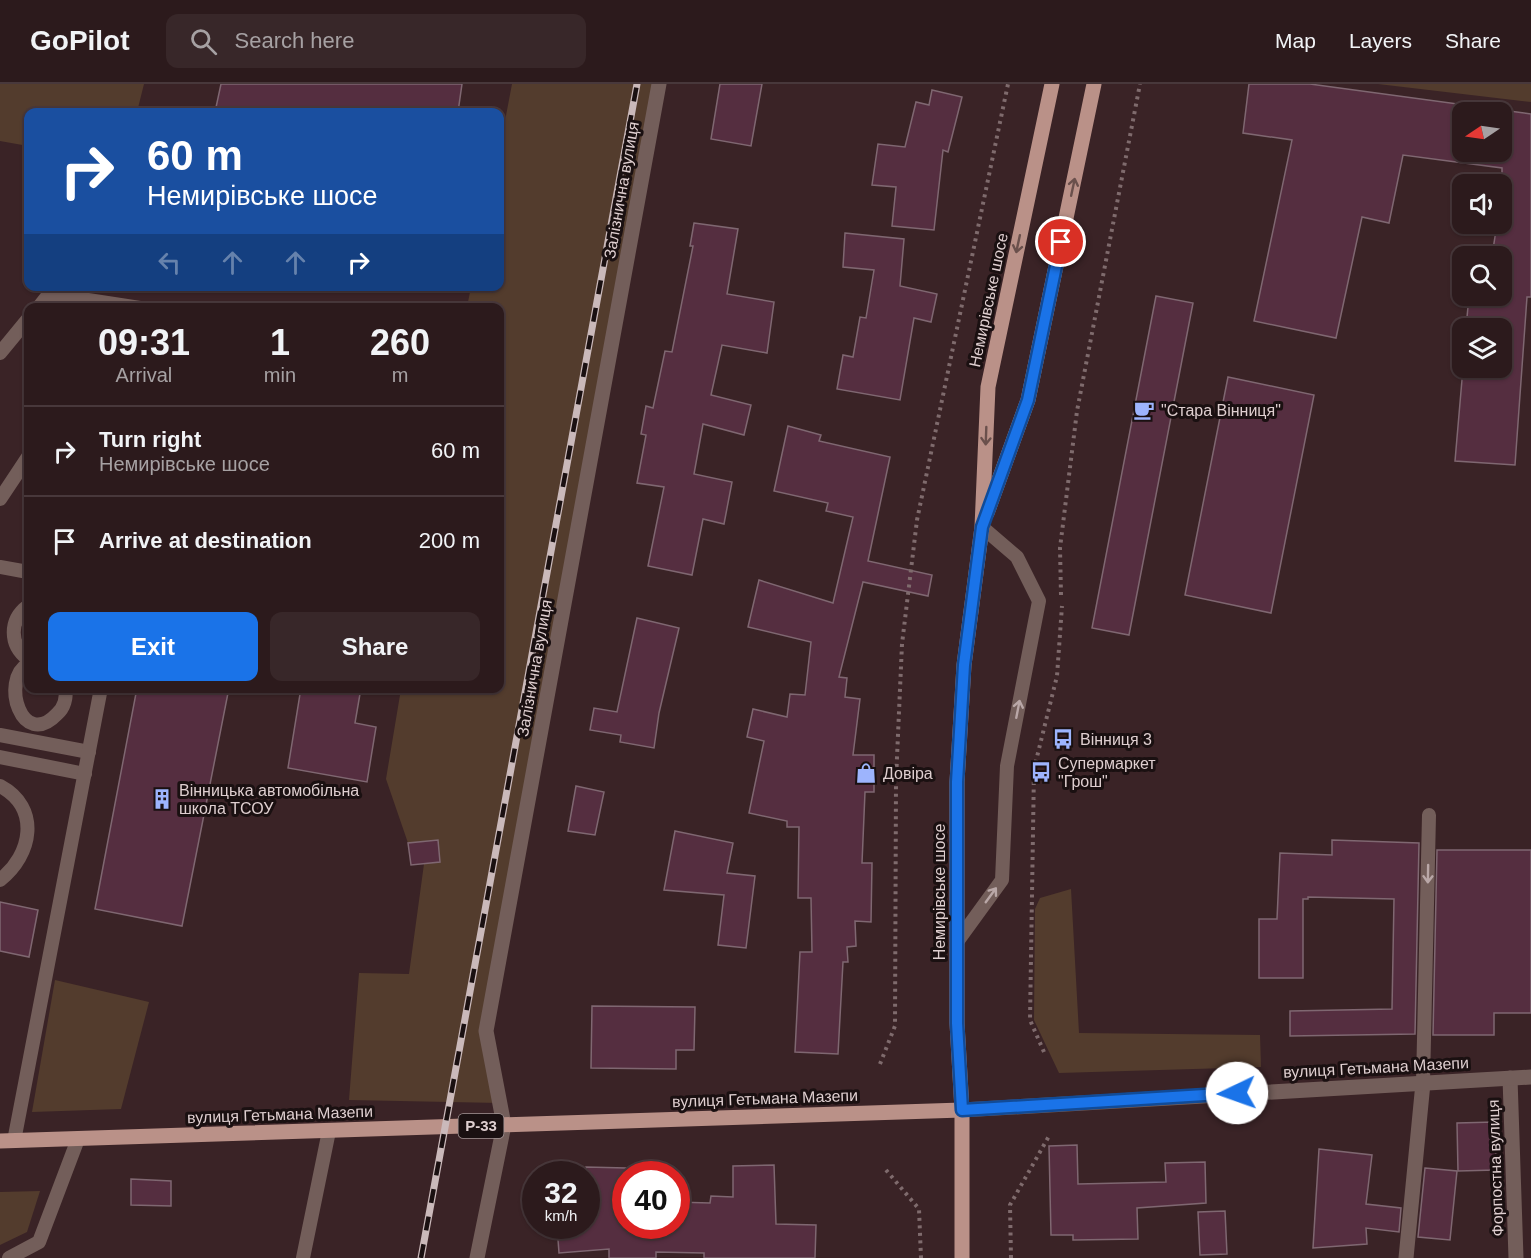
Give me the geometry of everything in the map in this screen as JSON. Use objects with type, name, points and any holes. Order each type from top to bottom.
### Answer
[{"type":"main road","name":"Немирівське шосе","points":[[962,1258],[962,1110],[957,1023],[957,782],[964,665],[982,527],[988,387],[1052,84]]},
{"type":"main road","name":"Немирівське шосе","points":[[982,527],[1028,400],[1094,84]]},
{"type":"main road","name":"вулиця Гетьмана Мазепи","points":[[7,1141],[962,1110]]},
{"type":"street","name":"Залізнична вулиця","points":[[477,1258],[504,1125],[486,1031],[659,84]]},
{"type":"street","name":"вулиця Гетьмана Мазепи","points":[[962,1110],[1531,1077]]},
{"type":"street","name":"Форпостна вулиця","points":[[1510,1078],[1516,1258]]},
{"type":"street","points":[[1406,1258],[1423,1083]]},
{"type":"lane","points":[[42,303],[49,294],[108,303]]},
{"type":"lane","points":[[0,352],[24,324]]},
{"type":"lane","points":[[0,499],[24,463]]},
{"type":"lane","points":[[957,942],[1002,880],[1007,766],[1039,601],[1017,557],[982,527]]},
{"type":"lane","points":[[0,567],[24,571]]},
{"type":"lane","points":[[24,610],[17,618],[13,628],[17,647],[24,655]]},
{"type":"lane","points":[[24,666],[14,672],[5,689],[8,708],[23,722],[33,724],[52,719],[64,703],[65,693]]},
{"type":"lane","points":[[7,1141],[100,693]]},
{"type":"lane","points":[[0,735],[89,752]]},
{"type":"lane","points":[[0,758],[85,774]]},
{"type":"lane","points":[[0,786],[19,802],[26,818],[28,837],[24,854],[14,869],[0,880]]},
{"type":"lane","points":[[1423,1083],[1429,815]]},
{"type":"lane","points":[[303,1258],[328,1131]]},
{"type":"lane","points":[[9,1258],[39,1242],[78,1139]]},
{"type":"path","points":[[880,1064],[895,1026],[896,780],[902,644],[917,520],[1008,84]]},
{"type":"path","points":[[1044,1052],[1030,1020],[1034,769],[1057,676],[1062,619],[1060,548],[1077,411],[1140,84]]},
{"type":"path","points":[[1011,1258],[1010,1205],[1049,1136]]},
{"type":"path","points":[[885,1170],[920,1209],[921,1258]]},
{"type":"shaded area","points":[[0,84],[144,84],[138,108],[24,108],[24,145],[0,141]]},
{"type":"shaded area","points":[[512,84],[659,84],[486,1031],[500,1103],[349,1100],[359,973],[409,974],[424,864],[440,861],[438,840],[408,843],[386,779],[400,693],[504,693],[504,303],[468,303],[470,291],[504,291],[504,126]]},
{"type":"shaded area","points":[[1378,84],[1531,84],[1531,102]]},
{"type":"shaded area","points":[[1071,889],[1079,1033],[1260,1035],[1261,1067],[1059,1073],[1034,1020],[1035,909],[1040,898]]},
{"type":"shaded area","points":[[55,980],[149,1002],[121,1109],[32,1112]]},
{"type":"shaded area","points":[[40,1191],[27,1232],[0,1245],[0,1192]]},
{"type":"building","points":[[221,84],[462,84],[459,108],[216,108]]},
{"type":"building","points":[[720,84],[762,84],[751,146],[711,139]]},
{"type":"building","points":[[1249,84],[1310,84],[1452,103],[1452,161],[1403,155],[1389,223],[1362,217],[1336,338],[1254,321],[1292,140],[1243,133]]},
{"type":"building","points":[[932,90],[962,97],[948,152],[943,150],[934,230],[892,226],[896,187],[872,185],[878,144],[905,147],[916,102],[929,105]]},
{"type":"building","points":[[1512,111],[1531,114],[1531,297],[1527,297],[1515,465],[1455,461],[1462,378],[1512,378],[1512,318],[1467,318],[1468,306],[1512,306],[1512,246],[1494,246],[1495,234],[1512,234],[1512,174],[1502,174],[1502,168],[1456,162],[1512,162]]},
{"type":"building","points":[[694,223],[738,229],[727,294],[774,302],[767,353],[722,345],[711,395],[751,405],[744,435],[703,424],[694,474],[732,482],[724,524],[703,519],[692,575],[648,566],[664,487],[637,483],[646,435],[641,434],[646,406],[653,408],[665,351],[672,352],[693,246],[690,246]]},
{"type":"building","points":[[845,233],[904,239],[900,286],[937,294],[931,322],[914,318],[900,400],[837,389],[843,355],[853,357],[860,317],[866,318],[874,270],[843,267]]},
{"type":"building","points":[[1156,296],[1193,303],[1129,635],[1092,628]]},
{"type":"building","points":[[1228,377],[1314,395],[1271,613],[1185,595]]},
{"type":"building","points":[[788,426],[821,435],[819,441],[890,457],[868,561],[932,575],[928,596],[863,582],[839,677],[847,678],[845,697],[860,699],[853,755],[874,755],[874,792],[865,792],[862,863],[872,863],[871,922],[855,921],[856,946],[847,947],[848,962],[843,962],[838,1054],[795,1052],[800,952],[812,952],[811,898],[798,898],[799,827],[787,827],[787,821],[749,813],[764,741],[747,737],[753,709],[787,717],[790,694],[805,695],[811,642],[748,627],[759,580],[833,603],[853,517],[826,511],[828,503],[774,491]]},
{"type":"building","points":[[637,618],[679,628],[659,713],[654,748],[620,742],[621,735],[590,730],[594,708],[617,712]]},
{"type":"building","name":"Вінницька автомобільна школа ТСОУ","points":[[136,693],[228,693],[182,926],[95,909]]},
{"type":"building","points":[[300,693],[360,693],[355,723],[376,727],[367,782],[288,768]]},
{"type":"building","points":[[576,786],[604,792],[595,835],[568,831]]},
{"type":"building","points":[[675,831],[733,843],[727,873],[755,876],[746,948],[718,945],[724,895],[664,890]]},
{"type":"building","points":[[438,840],[440,862],[411,865],[408,843]]},
{"type":"building","points":[[1332,840],[1419,843],[1415,1034],[1290,1036],[1290,1011],[1392,1009],[1394,899],[1308,897],[1308,899],[1303,899],[1303,978],[1259,978],[1259,919],[1277,919],[1280,853],[1332,855]]},
{"type":"building","points":[[1437,850],[1531,850],[1531,1013],[1494,1013],[1494,1035],[1433,1035]]},
{"type":"building","points":[[0,902],[38,910],[29,957],[0,951]]},
{"type":"building","points":[[592,1006],[695,1007],[694,1050],[676,1050],[676,1069],[591,1068]]},
{"type":"building","points":[[1495,1122],[1496,1170],[1458,1171],[1457,1123]]},
{"type":"building","points":[[1077,1145],[1078,1184],[1166,1182],[1165,1163],[1205,1162],[1206,1203],[1137,1208],[1138,1239],[1073,1240],[1073,1235],[1051,1235],[1049,1146]]},
{"type":"building","points":[[1319,1149],[1372,1155],[1366,1204],[1401,1208],[1399,1232],[1366,1228],[1367,1244],[1313,1248]]},
{"type":"building","points":[[774,1165],[776,1224],[816,1225],[815,1258],[704,1258],[704,1253],[656,1252],[656,1258],[609,1258],[609,1249],[559,1253],[558,1239],[600,1239],[600,1167],[612,1168],[612,1239],[690,1239],[690,1202],[710,1203],[711,1196],[733,1197],[733,1166]]},
{"type":"building","points":[[1425,1168],[1457,1171],[1450,1240],[1418,1237]]},
{"type":"building","points":[[131,1179],[171,1181],[171,1206],[131,1205]]},
{"type":"building","points":[[1225,1211],[1227,1254],[1200,1255],[1198,1212]]},
{"type":"railway","points":[[421,1258],[637,84]]},
{"type":"place","name":"\"Стара Вінниця\"","points":[[1144,410]]},
{"type":"place","name":"Вінниця 3","points":[[1063,739]]},
{"type":"place","name":"Супермаркет \"Грош\"","points":[[1041,772]]},
{"type":"place","name":"Довіра","points":[[866,773]]},
{"type":"place","name":"Вінницька автомобільна школа ТСОУ","points":[[162,799]]},
{"type":"route","points":[[1061,242],[1028,400],[982,527],[964,665],[957,782],[957,1023],[962,1110],[1237,1093]]}]
